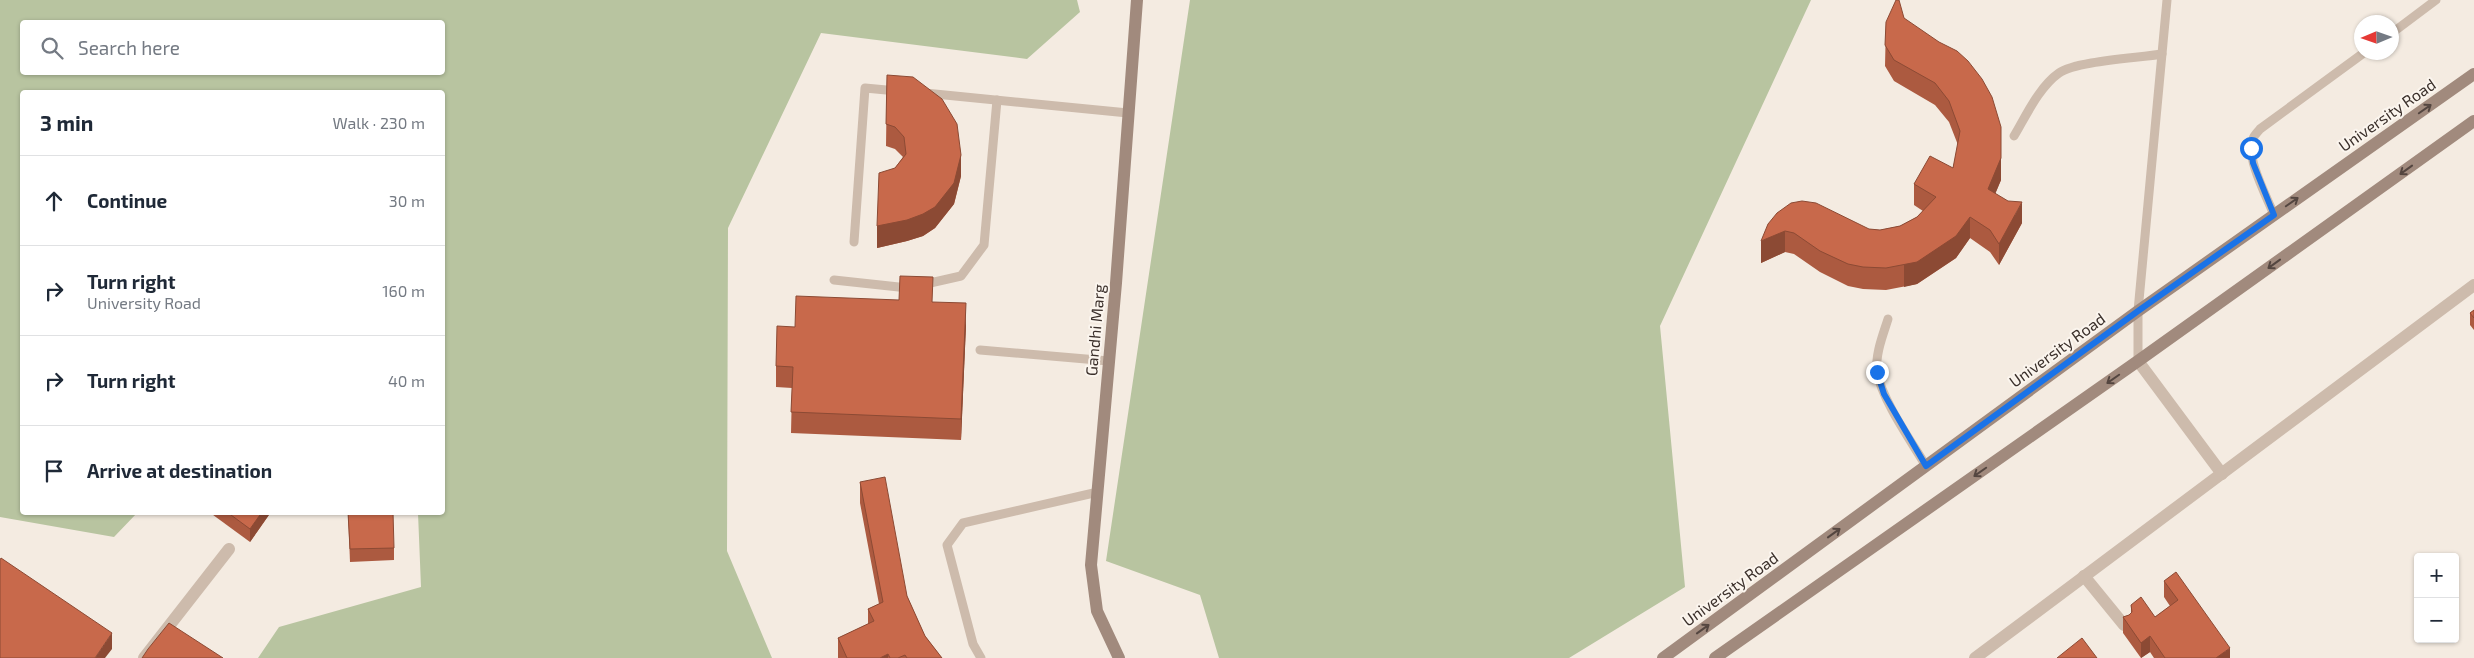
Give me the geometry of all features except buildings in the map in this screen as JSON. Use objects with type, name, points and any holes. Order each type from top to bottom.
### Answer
[{"type":"main road","name":"Gandhi Marg","points":[[1119,658],[1097,611],[1091,565],[1137,0]]},
{"type":"main road","name":"University Road","points":[[1663,658],[2138,311],[2474,74]]},
{"type":"main road","points":[[1715,658],[2138,361],[2474,121]]},
{"type":"street","points":[[1975,658],[2474,285]]},
{"type":"street","points":[[2138,361],[2222,474]]},
{"type":"street","points":[[144,658],[229,548]]},
{"type":"street","points":[[2084,576],[2124,625]]},
{"type":"lane","points":[[2138,361],[2138,311],[2167,0]]},
{"type":"lane","points":[[2399,28],[2436,0]]},
{"type":"lane","points":[[2014,136],[2044,88],[2059,73],[2078,66],[2162,54]]},
{"type":"lane","points":[[2274,215],[2253,163],[2251,148],[2253,138],[2260,129],[2354,59]]},
{"type":"lane","points":[[854,242],[865,88],[1128,113]]},
{"type":"lane","points":[[834,280],[908,288],[962,276],[984,245],[997,100]]},
{"type":"lane","points":[[1888,319],[1878,350],[1877,372],[1884,394],[1926,466]]},
{"type":"lane","points":[[980,350],[1109,361]]},
{"type":"lane","points":[[981,658],[973,644],[947,545],[964,523],[1098,492]]},
{"type":"green space","points":[[0,0],[1077,0],[1080,12],[1027,59],[821,33],[728,228],[727,551],[772,658],[258,658],[279,627],[421,587],[418,515],[445,515],[445,90],[20,90],[20,515],[135,515],[114,537],[0,517]]},
{"type":"green space","points":[[1190,0],[1811,0],[1660,326],[1685,587],[1569,658],[1219,658],[1200,595],[1106,561]]},
{"type":"route","points":[[1877,372],[1884,394],[1926,466],[2138,311],[2274,215],[2253,163],[2251,148]]}]
